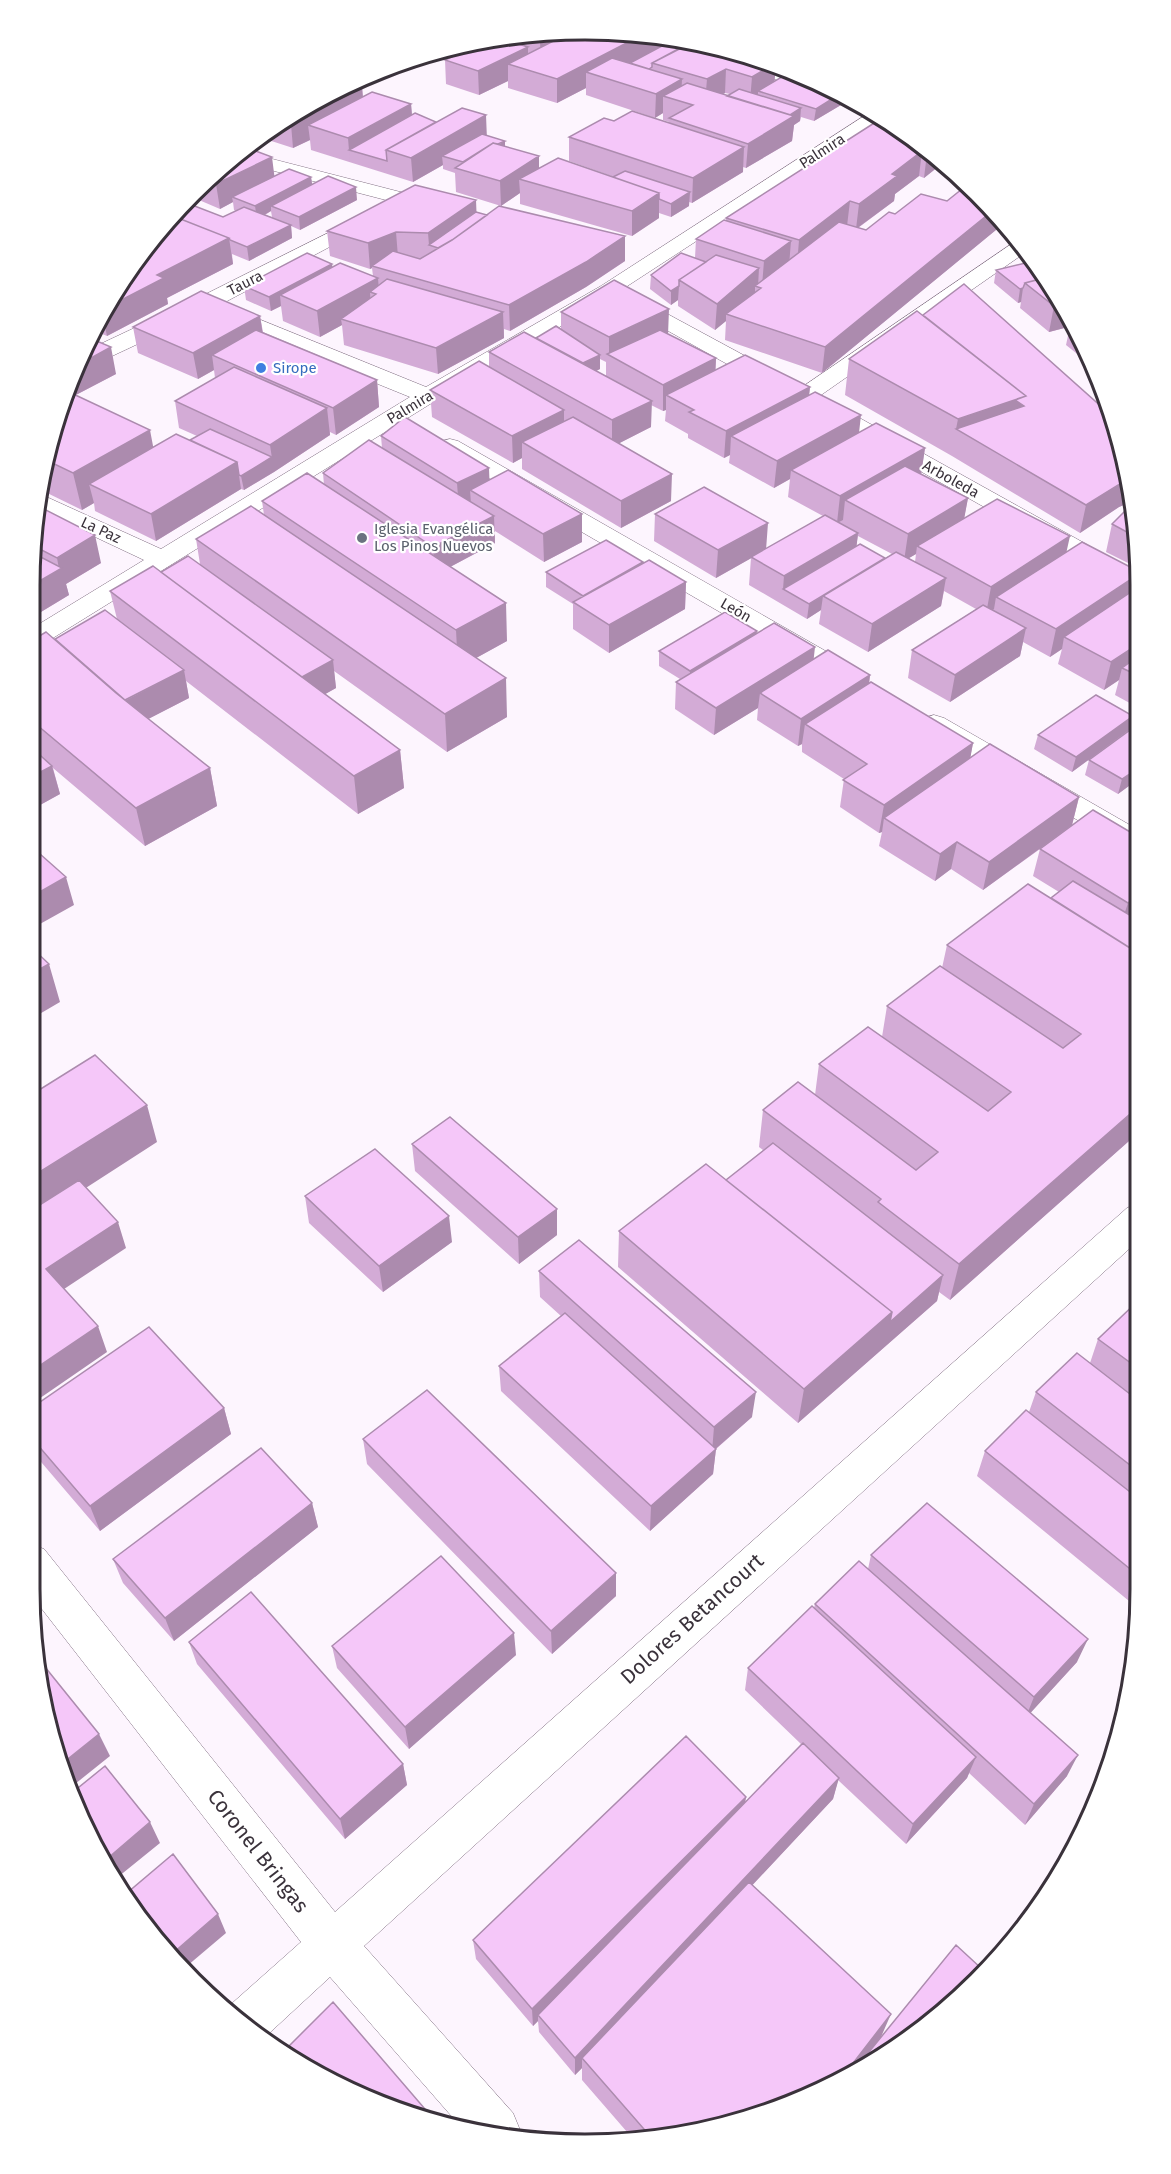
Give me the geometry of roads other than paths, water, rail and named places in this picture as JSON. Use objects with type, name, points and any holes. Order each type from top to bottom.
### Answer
[{"type":"street","points":[[724,58],[764,70]]},
{"type":"street","name":"Palmira","points":[[40,634],[163,559],[414,425],[427,396],[608,290],[869,121]]},
{"type":"street","points":[[248,158],[452,211]]},
{"type":"street","name":"Taura","points":[[202,305],[407,200]]},
{"type":"street","points":[[803,397],[1015,250]]},
{"type":"street","points":[[631,255],[653,261]]},
{"type":"street","points":[[964,285],[981,301]]},
{"type":"street","name":"Arboleda","points":[[608,290],[1126,576]]},
{"type":"street","points":[[102,352],[202,305]]},
{"type":"street","name":"Taura","points":[[202,305],[427,396]]},
{"type":"street","name":"León","points":[[414,425],[880,694]]},
{"type":"street","name":"La Paz","points":[[47,505],[163,559]]},
{"type":"street","points":[[911,711],[1130,838]]},
{"type":"street","name":"Dolores Betancourt","points":[[250,2018],[1130,1225]]},
{"type":"street","name":"Coronel Bringas","points":[[40,1575],[331,1944],[492,2125]]},
{"type":"place","name":"Sirope","points":[[261,368]]},
{"type":"place","name":"Iglesia Evangélica Los Pinos Nuevos","points":[[362,538]]}]
